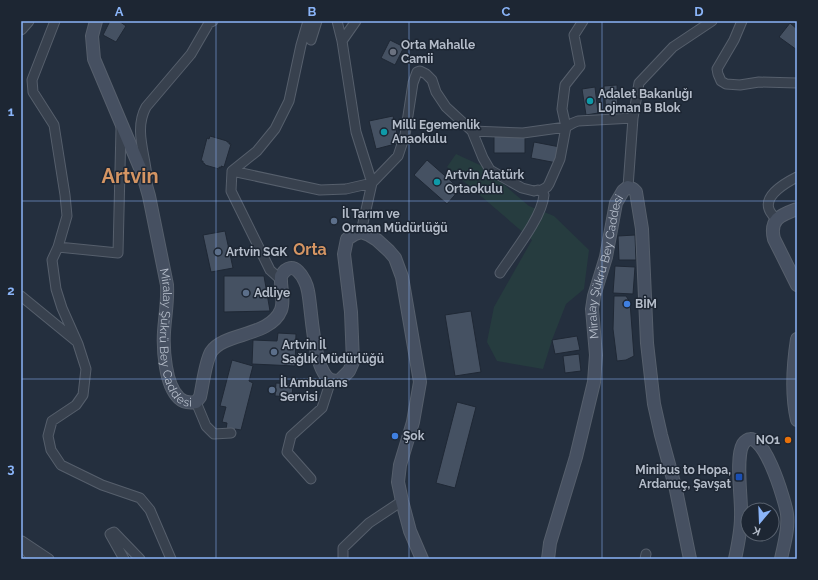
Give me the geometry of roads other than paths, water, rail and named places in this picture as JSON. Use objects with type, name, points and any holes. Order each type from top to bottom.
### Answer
[{"type":"main road","name":"Miralay Şükrü Bey Caddesi","points":[[96,21],[92,36],[94,59],[143,175],[149,196],[167,285],[168,295],[164,343],[170,380],[178,397],[189,403],[196,402],[200,397],[209,358],[216,347],[268,325],[276,319],[282,307],[281,280]]},
{"type":"main road","name":"Miralay Şükrü Bey Caddesi","points":[[548,559],[550,543],[576,457],[594,382],[596,355],[592,309],[594,296],[606,257],[616,203],[623,190],[628,187],[636,192],[642,229],[647,343],[654,404],[675,483],[690,559]]},
{"type":"main road","points":[[795,209],[776,220],[773,225],[772,232],[797,285]]},
{"type":"main road","points":[[281,280],[284,272],[293,269],[301,273],[304,278],[309,297],[318,357],[323,372],[326,377],[331,380],[340,380],[345,376],[353,362],[351,312],[344,254],[347,239],[361,232],[369,235],[389,250],[394,258],[404,287],[420,382],[413,422],[398,482],[413,541],[422,559]]},
{"type":"main road","points":[[797,339],[793,376],[794,408],[797,420]]},
{"type":"main road","points":[[735,559],[741,516],[739,470],[740,454],[743,444],[748,440],[753,440],[759,445],[773,468],[786,506],[788,526],[781,559]]},
{"type":"street","points":[[21,29],[28,21]]},
{"type":"street","points":[[55,21],[32,80],[33,92],[54,124],[67,216],[58,247],[52,260],[56,289],[62,308],[78,344],[86,369],[83,395],[76,405],[52,421],[48,436],[51,450],[61,465],[102,485],[140,498],[150,510],[171,559]]},
{"type":"street","points":[[149,196],[147,172],[140,134],[142,114],[146,107],[191,54],[209,23],[213,21]]},
{"type":"street","points":[[281,280],[270,270],[231,191],[232,171],[257,151],[275,129],[289,101],[300,45],[308,21]]},
{"type":"street","points":[[311,40],[317,21]]},
{"type":"street","points":[[338,21],[356,132],[372,183],[361,232]]},
{"type":"street","points":[[342,41],[356,21]]},
{"type":"street","points":[[540,191],[549,184],[560,159],[566,127],[562,109],[565,85],[580,66],[574,35],[583,21]]},
{"type":"street","points":[[628,187],[633,118],[639,83],[673,47],[712,21]]},
{"type":"street","points":[[742,21],[734,40],[717,69],[721,81],[726,84],[740,85],[759,82],[797,83]]},
{"type":"street","points":[[232,171],[320,190],[346,189],[372,183],[398,156],[405,135],[413,83],[417,72],[420,71],[432,80],[436,92],[446,107],[472,131],[483,158],[490,170],[522,188],[540,191],[544,195],[539,212],[526,236],[500,273]]},
{"type":"street","points":[[472,131],[523,133],[566,127],[573,122],[633,118]]},
{"type":"street","points":[[58,247],[118,253],[121,124]]},
{"type":"street","points":[[776,220],[769,209],[768,205],[770,196],[797,177]]},
{"type":"street","points":[[21,296],[78,344]]},
{"type":"street","points":[[312,479],[287,452],[291,436],[322,408],[331,380]]},
{"type":"street","points":[[196,402],[206,426],[214,434],[231,433]]},
{"type":"street","points":[[343,559],[343,548],[369,523],[402,502]]},
{"type":"street","points":[[124,559],[110,534],[114,532],[140,559]]},
{"type":"street","points":[[21,541],[34,559]]},
{"type":"street","points":[[21,541],[49,559]]},
{"type":"place","name":"Orta Mahalle Camii","points":[[393,52]]},
{"type":"place","name":"Adalet Bakanlığı Lojman B Blok","points":[[590,101]]},
{"type":"place","name":"Milli Egemenlik Anaokulu","points":[[384,132]]},
{"type":"place","name":"Artvin Atatürk Ortaokulu","points":[[437,182]]},
{"type":"place","name":"İl Tarım ve Orman Müdürlüğü","points":[[334,221]]},
{"type":"place","name":"Artvin SGK","points":[[218,252]]},
{"type":"place","name":"Adliye","points":[[246,293]]},
{"type":"place","name":"BİM","points":[[627,304]]},
{"type":"place","name":"Artvin İl Sağlık Müdürlüğü","points":[[274,352]]},
{"type":"place","name":"İl Ambulans Servisi","points":[[272,390]]},
{"type":"place","name":"Şok","points":[[395,436]]},
{"type":"place","name":"NO1","points":[[788,440]]},
{"type":"place","name":"Minibus to Hopa, Ardanuç, Şavşat","points":[[739,477]]},
{"type":"district","name":"Artvin","points":[[130,176]]},
{"type":"district","name":"Orta","points":[[310,249]]}]
